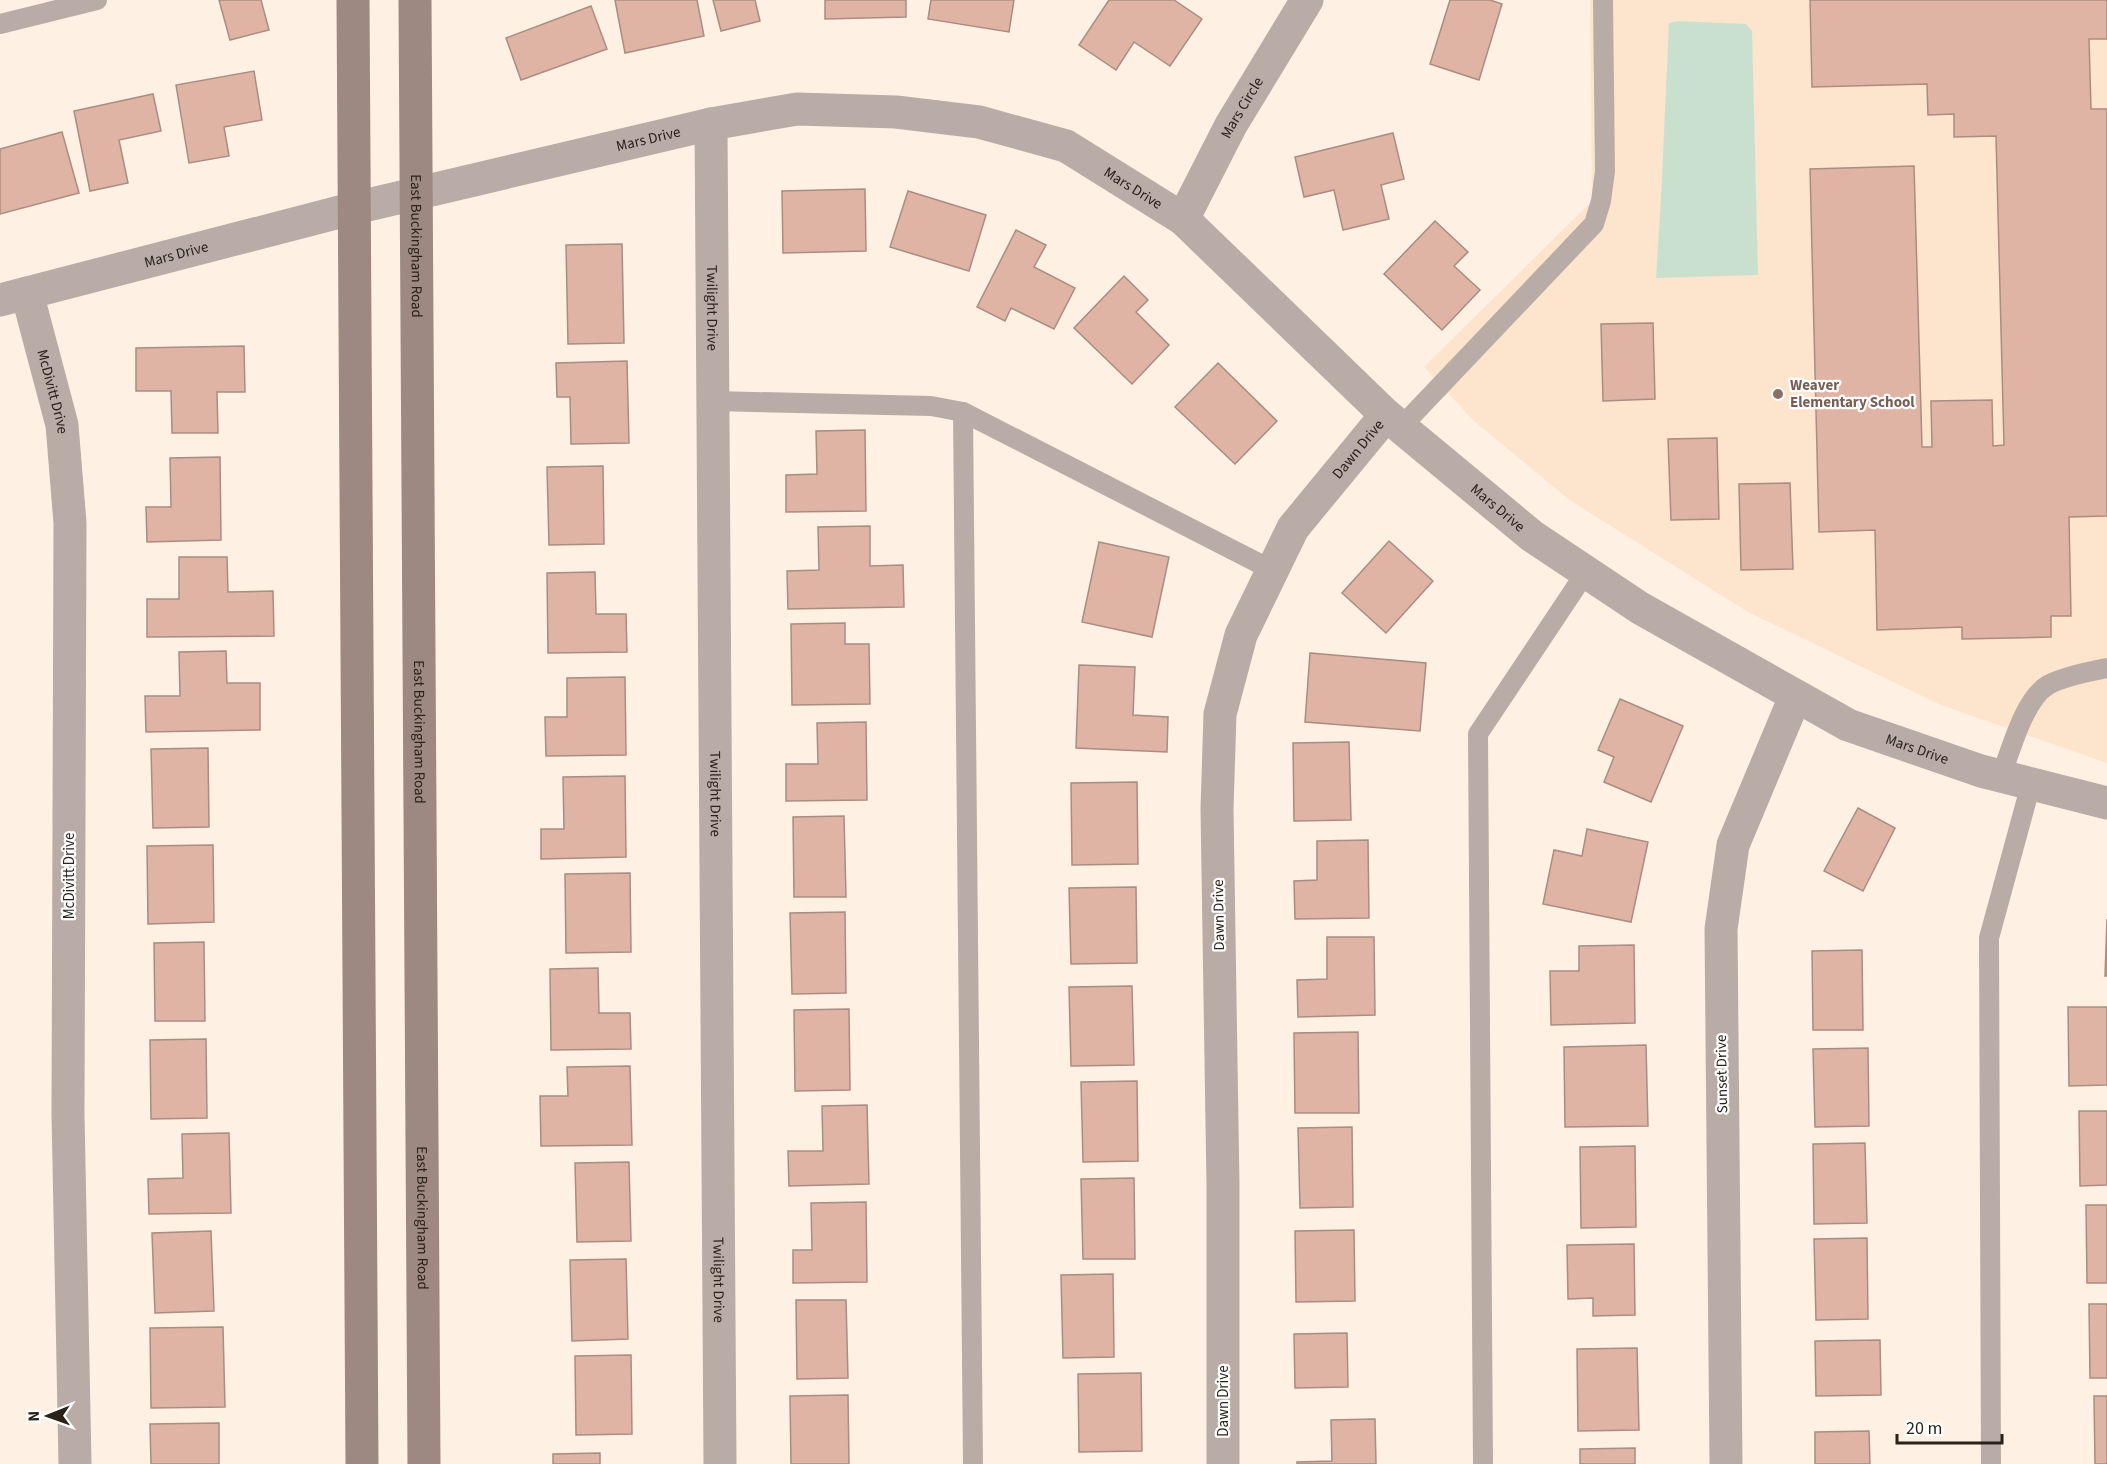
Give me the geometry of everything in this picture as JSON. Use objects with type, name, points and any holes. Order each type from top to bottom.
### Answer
[{"type":"main road","points":[[354,0],[363,1464]]},
{"type":"main road","name":"East Buckingham Road","points":[[415,0],[424,1464]]},
{"type":"street","name":"Mars Circle","points":[[1183,219],[1231,125],[1307,0]]},
{"type":"street","name":"Mars Drive","points":[[13,296],[355,208],[711,124],[797,109],[896,112],[979,122],[1066,146],[1183,219],[1394,421],[1532,536],[1640,608],[1848,725],[2016,780],[2107,803]]},
{"type":"street","name":"Twilight Drive","points":[[711,124],[720,1464]]},
{"type":"street","name":"McDivitt Drive","points":[[13,296],[62,424],[70,523],[68,1114],[75,1464]]},
{"type":"street","name":"Dawn Drive","points":[[1223,1464],[1223,1186],[1217,809],[1220,714],[1241,634],[1293,528],[1394,421]]},
{"type":"street","name":"Sunset Drive","points":[[1726,1464],[1721,929],[1733,845],[1795,697]]},
{"type":"lane","points":[[0,24],[98,0]]},
{"type":"lane","points":[[1394,421],[1594,224],[1601,201],[1605,171],[1603,0]]},
{"type":"lane","points":[[713,401],[931,406],[963,412],[1272,570]]},
{"type":"lane","points":[[963,412],[973,1464]]},
{"type":"lane","points":[[1483,1464],[1478,734],[1586,572]]},
{"type":"lane","points":[[1991,1464],[1989,938],[2030,702],[2048,686],[2107,668]]},
{"type":"shaded area","name":"Weaver Elementary School","points":[[1590,0],[2107,0],[2107,763],[1941,705],[1748,612],[1571,501],[1473,420],[1424,367],[1592,201]]},
{"type":"green space","points":[[1679,21],[1746,24],[1752,31],[1758,275],[1656,278],[1669,23]]},
{"type":"building","points":[[219,0],[261,0],[269,30],[230,40]]},
{"type":"building","points":[[615,0],[697,0],[704,36],[625,53]]},
{"type":"building","points":[[713,0],[755,0],[760,21],[721,31]]},
{"type":"building","points":[[825,0],[906,0],[906,17],[825,19]]},
{"type":"building","points":[[931,0],[1014,0],[1009,32],[928,19]]},
{"type":"building","points":[[1109,0],[1174,0],[1202,19],[1170,66],[1134,42],[1116,70],[1079,45]]},
{"type":"building","points":[[1450,0],[1490,0],[1502,4],[1479,80],[1430,64]]},
{"type":"building","points":[[1810,0],[2107,0],[2107,39],[2089,39],[2091,109],[2107,109],[2107,516],[2069,517],[2071,616],[2051,616],[2051,637],[1962,639],[1962,627],[1877,630],[1875,530],[1819,532],[1810,169],[1914,166],[1922,447],[1932,447],[1931,401],[1992,400],[1993,446],[2004,445],[1996,136],[1954,137],[1954,114],[1928,115],[1927,84],[1812,87]]},
{"type":"building","points":[[591,6],[607,49],[521,80],[506,38]]},
{"type":"building","points":[[254,71],[262,120],[224,127],[229,156],[189,163],[176,85]]},
{"type":"building","points":[[153,94],[161,131],[119,140],[128,183],[90,191],[74,111]]},
{"type":"building","points":[[62,132],[79,193],[0,214],[0,149]]},
{"type":"building","points":[[1393,133],[1404,179],[1381,185],[1389,219],[1343,230],[1334,190],[1304,197],[1295,157]]},
{"type":"building","points":[[865,189],[866,251],[783,253],[782,191]]},
{"type":"building","points":[[908,191],[986,215],[969,271],[890,247]]},
{"type":"building","points":[[1435,221],[1468,252],[1454,266],[1480,290],[1442,330],[1384,274]]},
{"type":"building","points":[[1016,230],[1046,245],[1034,267],[1075,288],[1054,329],[1011,308],[1005,321],[977,307]]},
{"type":"building","points":[[622,244],[624,343],[568,344],[566,245]]},
{"type":"building","points":[[1124,276],[1148,300],[1136,312],[1169,345],[1132,384],[1074,328]]},
{"type":"building","points":[[1653,323],[1655,399],[1603,401],[1601,324]]},
{"type":"building","points":[[244,346],[245,392],[217,392],[218,433],[172,433],[171,391],[136,391],[136,348]]},
{"type":"building","points":[[627,361],[629,443],[571,444],[570,397],[557,397],[556,363]]},
{"type":"building","points":[[1218,363],[1277,421],[1235,464],[1175,407]]},
{"type":"building","points":[[865,430],[866,511],[786,512],[786,475],[817,474],[816,431]]},
{"type":"building","points":[[1717,438],[1719,519],[1671,520],[1668,439]]},
{"type":"building","points":[[220,457],[221,540],[147,542],[146,507],[171,507],[170,458]]},
{"type":"building","points":[[603,466],[604,544],[549,545],[547,467]]},
{"type":"building","points":[[1790,483],[1793,569],[1741,570],[1739,484]]},
{"type":"building","points":[[870,526],[870,566],[903,565],[904,607],[788,609],[787,571],[819,570],[818,527]]},
{"type":"building","points":[[1389,541],[1433,581],[1386,633],[1342,593]]},
{"type":"building","points":[[1099,542],[1169,557],[1152,637],[1082,622]]},
{"type":"building","points":[[179,557],[227,557],[228,592],[273,591],[274,636],[147,637],[147,599],[179,599]]},
{"type":"building","points":[[595,572],[596,614],[626,614],[627,652],[548,653],[547,573]]},
{"type":"building","points":[[845,623],[845,644],[869,644],[870,704],[792,705],[791,624]]},
{"type":"building","points":[[226,651],[227,683],[260,683],[260,730],[146,732],[145,696],[180,696],[179,652]]},
{"type":"building","points":[[1310,653],[1426,663],[1420,731],[1305,722]]},
{"type":"building","points":[[1079,665],[1135,667],[1133,715],[1168,717],[1167,752],[1076,748]]},
{"type":"building","points":[[625,677],[626,755],[546,756],[545,717],[567,717],[567,678]]},
{"type":"building","points":[[1620,699],[1683,726],[1651,802],[1604,782],[1614,757],[1598,750]]},
{"type":"building","points":[[866,722],[867,800],[786,801],[786,764],[818,764],[817,723]]},
{"type":"building","points":[[1349,742],[1351,820],[1294,821],[1293,743]]},
{"type":"building","points":[[208,748],[209,827],[153,828],[151,749]]},
{"type":"building","points":[[625,776],[626,857],[541,859],[541,829],[564,829],[563,777]]},
{"type":"building","points":[[1137,782],[1138,864],[1072,865],[1071,783]]},
{"type":"building","points":[[1858,808],[1895,828],[1863,891],[1824,871]]},
{"type":"building","points":[[844,816],[846,897],[794,897],[793,817]]},
{"type":"building","points":[[1587,829],[1648,842],[1631,922],[1543,904],[1554,850],[1582,856]]},
{"type":"building","points":[[1368,840],[1369,918],[1295,919],[1294,881],[1317,880],[1317,841]]},
{"type":"building","points":[[213,845],[214,922],[148,924],[147,846]]},
{"type":"building","points":[[630,873],[631,952],[566,953],[565,874]]},
{"type":"building","points":[[1136,887],[1137,963],[1071,964],[1069,888]]},
{"type":"building","points":[[845,912],[846,993],[792,994],[790,913]]},
{"type":"building","points":[[2107,919],[2107,976],[2105,976]]},
{"type":"building","points":[[1327,937],[1374,937],[1375,1015],[1298,1017],[1297,980],[1327,979]]},
{"type":"building","points":[[204,942],[205,1021],[155,1021],[154,943]]},
{"type":"building","points":[[1634,945],[1635,1023],[1551,1025],[1550,971],[1579,971],[1579,946]]},
{"type":"building","points":[[1862,950],[1863,1030],[1813,1030],[1812,951]]},
{"type":"building","points":[[598,968],[599,1013],[630,1013],[631,1049],[551,1050],[550,969]]},
{"type":"building","points":[[1132,986],[1134,1065],[1071,1066],[1069,987]]},
{"type":"building","points":[[2068,1007],[2107,1007],[2107,1085],[2069,1086]]},
{"type":"building","points":[[849,1009],[850,1090],[795,1091],[794,1010]]},
{"type":"building","points":[[1358,1032],[1359,1113],[1295,1113],[1294,1033]]},
{"type":"building","points":[[206,1039],[207,1118],[151,1119],[150,1040]]},
{"type":"building","points":[[1646,1045],[1648,1126],[1565,1127],[1564,1047]]},
{"type":"building","points":[[1868,1048],[1869,1126],[1815,1127],[1813,1049]]},
{"type":"building","points":[[630,1066],[632,1145],[541,1146],[540,1096],[568,1096],[567,1067]]},
{"type":"building","points":[[1137,1081],[1138,1161],[1083,1162],[1081,1082]]},
{"type":"building","points":[[867,1105],[869,1184],[789,1186],[788,1151],[823,1151],[822,1106]]},
{"type":"building","points":[[2079,1111],[2107,1111],[2107,1185],[2080,1186]]},
{"type":"building","points":[[1352,1127],[1353,1207],[1300,1208],[1298,1128]]},
{"type":"building","points":[[229,1133],[231,1213],[149,1214],[148,1179],[183,1178],[182,1134]]},
{"type":"building","points":[[1865,1143],[1867,1223],[1814,1224],[1813,1144]]},
{"type":"building","points":[[1635,1146],[1636,1227],[1581,1228],[1580,1147]]},
{"type":"building","points":[[629,1162],[631,1241],[577,1242],[575,1163]]},
{"type":"building","points":[[1134,1178],[1135,1259],[1083,1259],[1081,1179]]},
{"type":"building","points":[[866,1202],[867,1282],[793,1283],[793,1250],[812,1250],[811,1203]]},
{"type":"building","points":[[2086,1205],[2107,1205],[2107,1283],[2087,1283]]},
{"type":"building","points":[[1354,1230],[1355,1301],[1296,1302],[1295,1231]]},
{"type":"building","points":[[211,1231],[214,1311],[155,1313],[152,1233]]},
{"type":"building","points":[[1867,1238],[1868,1319],[1816,1320],[1814,1239]]},
{"type":"building","points":[[1634,1244],[1635,1315],[1593,1316],[1593,1298],[1568,1299],[1567,1245]]},
{"type":"building","points":[[626,1259],[628,1339],[572,1341],[570,1260]]},
{"type":"building","points":[[1113,1274],[1114,1357],[1063,1358],[1061,1275]]},
{"type":"building","points":[[796,1300],[846,1300],[848,1378],[797,1379]]},
{"type":"building","points":[[2089,1304],[2107,1304],[2107,1378],[2090,1378]]},
{"type":"building","points":[[223,1327],[225,1407],[151,1408],[150,1328]]},
{"type":"building","points":[[1347,1333],[1348,1387],[1295,1388],[1294,1334]]},
{"type":"building","points":[[1880,1340],[1881,1395],[1816,1396],[1815,1341]]},
{"type":"building","points":[[1637,1348],[1639,1430],[1578,1431],[1577,1349]]},
{"type":"building","points":[[631,1355],[632,1434],[576,1435],[575,1356]]},
{"type":"building","points":[[1141,1373],[1142,1451],[1079,1452],[1078,1374]]},
{"type":"building","points":[[848,1395],[849,1464],[791,1464],[790,1396]]},
{"type":"building","points":[[2094,1396],[2107,1396],[2107,1464],[2095,1464]]},
{"type":"building","points":[[1375,1419],[1376,1464],[1297,1464],[1297,1462],[1332,1461],[1331,1420]]},
{"type":"building","points":[[219,1423],[219,1464],[151,1464],[150,1424]]},
{"type":"building","points":[[1869,1431],[1870,1464],[1815,1464],[1815,1432]]},
{"type":"building","points":[[1635,1448],[1635,1464],[1580,1464],[1580,1449]]},
{"type":"building","points":[[600,1453],[600,1464],[553,1464],[553,1454]]},
{"type":"place","name":"Weaver Elementary School","points":[[1778,394]]}]
